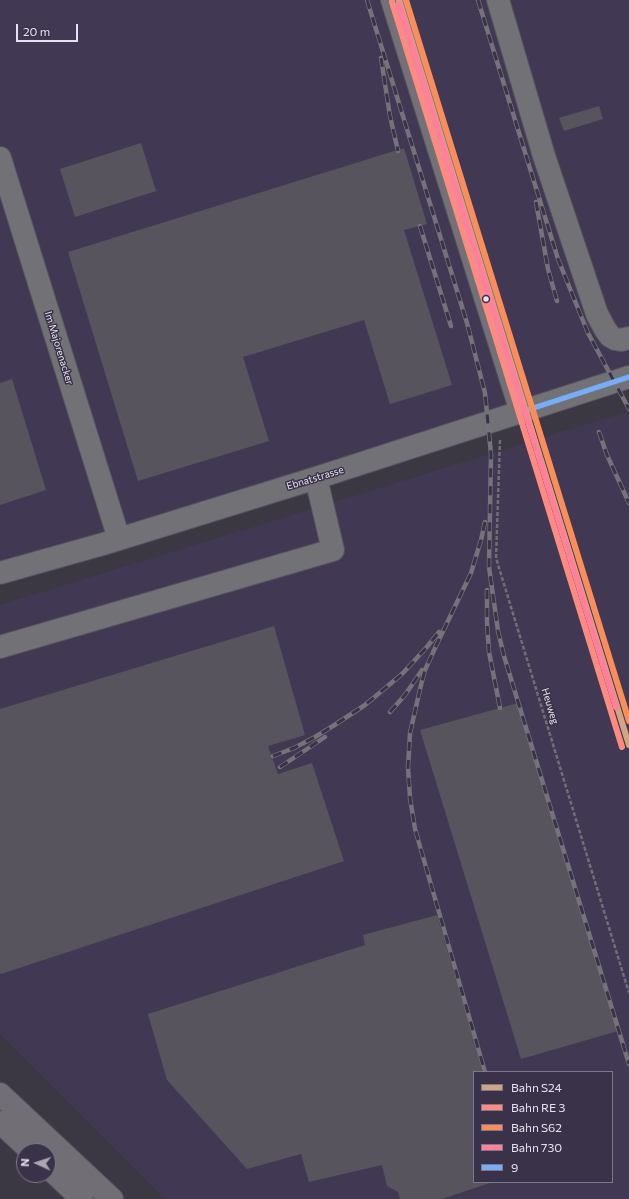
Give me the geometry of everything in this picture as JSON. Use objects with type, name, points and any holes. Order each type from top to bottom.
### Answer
[{"type":"highway","points":[[0,1094],[112,1199]]},
{"type":"highway","points":[[0,1122],[22,1143]]},
{"type":"highway","points":[[56,1175],[82,1199]]},
{"type":"street","points":[[392,0],[522,412]]},
{"type":"street","points":[[498,0],[544,156],[597,314],[610,336],[621,340],[629,338]]},
{"type":"street","name":"Im Majorenacker","points":[[0,158],[119,539]]},
{"type":"street","name":"Ebnatstrasse","points":[[0,573],[119,539],[316,478],[629,377]]},
{"type":"street","points":[[0,647],[334,550],[316,478]]},
{"type":"path","name":"Heuweg","points":[[501,418],[496,558],[629,993]]},
{"type":"shaded area","points":[[0,0],[629,0],[629,381],[0,576]]},
{"type":"shaded area","points":[[629,411],[629,1199],[165,1199],[0,1034],[0,605]]},
{"type":"building","points":[[599,106],[603,119],[564,131],[559,118]]},
{"type":"building","points":[[141,143],[156,191],[75,217],[60,169]]},
{"type":"building","points":[[404,148],[427,224],[404,230],[452,385],[390,404],[364,320],[243,357],[269,441],[138,481],[68,252]]},
{"type":"building","points":[[12,379],[46,490],[0,505],[0,383]]},
{"type":"building","points":[[274,626],[305,735],[268,746],[278,774],[312,763],[344,861],[1,974],[0,709]]},
{"type":"building","points":[[518,703],[618,1031],[521,1059],[420,730]]},
{"type":"building","points":[[437,915],[483,1071],[473,1071],[473,1183],[490,1183],[442,1199],[400,1199],[398,1192],[387,1186],[382,1165],[309,1182],[301,1154],[247,1169],[167,1080],[148,1014],[365,945],[363,935]]},
{"type":"railway","points":[[367,0],[467,323],[485,393],[491,454],[489,567],[498,631],[504,656],[629,1064]]},
{"type":"railway","points":[[478,0],[558,259],[588,333],[629,409]]},
{"type":"railway","points":[[381,58],[390,116],[398,151]]},
{"type":"railway","points":[[536,202],[548,269],[557,301]]},
{"type":"railway","points":[[420,226],[451,326]]},
{"type":"railway","points":[[599,432],[607,455],[629,503]]},
{"type":"railway","points":[[485,522],[471,573],[425,670],[410,733],[408,767],[410,798],[415,829],[485,1071]]},
{"type":"railway","points":[[487,590],[489,652],[500,708]]},
{"type":"railway","points":[[273,756],[294,748],[315,737],[365,705],[402,674],[439,632]]},
{"type":"railway","points":[[390,712],[405,695],[422,670]]},
{"type":"railway","points":[[280,767],[325,737]]},
{"type":"rail line","name":"S24","points":[[399,0],[629,745]]},
{"type":"rail line","name":"S62","points":[[406,0],[629,721]]},
{"type":"rail line","name":"730","points":[[399,4],[616,707]]},
{"type":"transit line","name":"9","points":[[392,0],[521,412]]},
{"type":"transit line","points":[[392,2],[622,747]]},
{"type":"transit line","name":"9","points":[[521,412],[629,377]]}]
